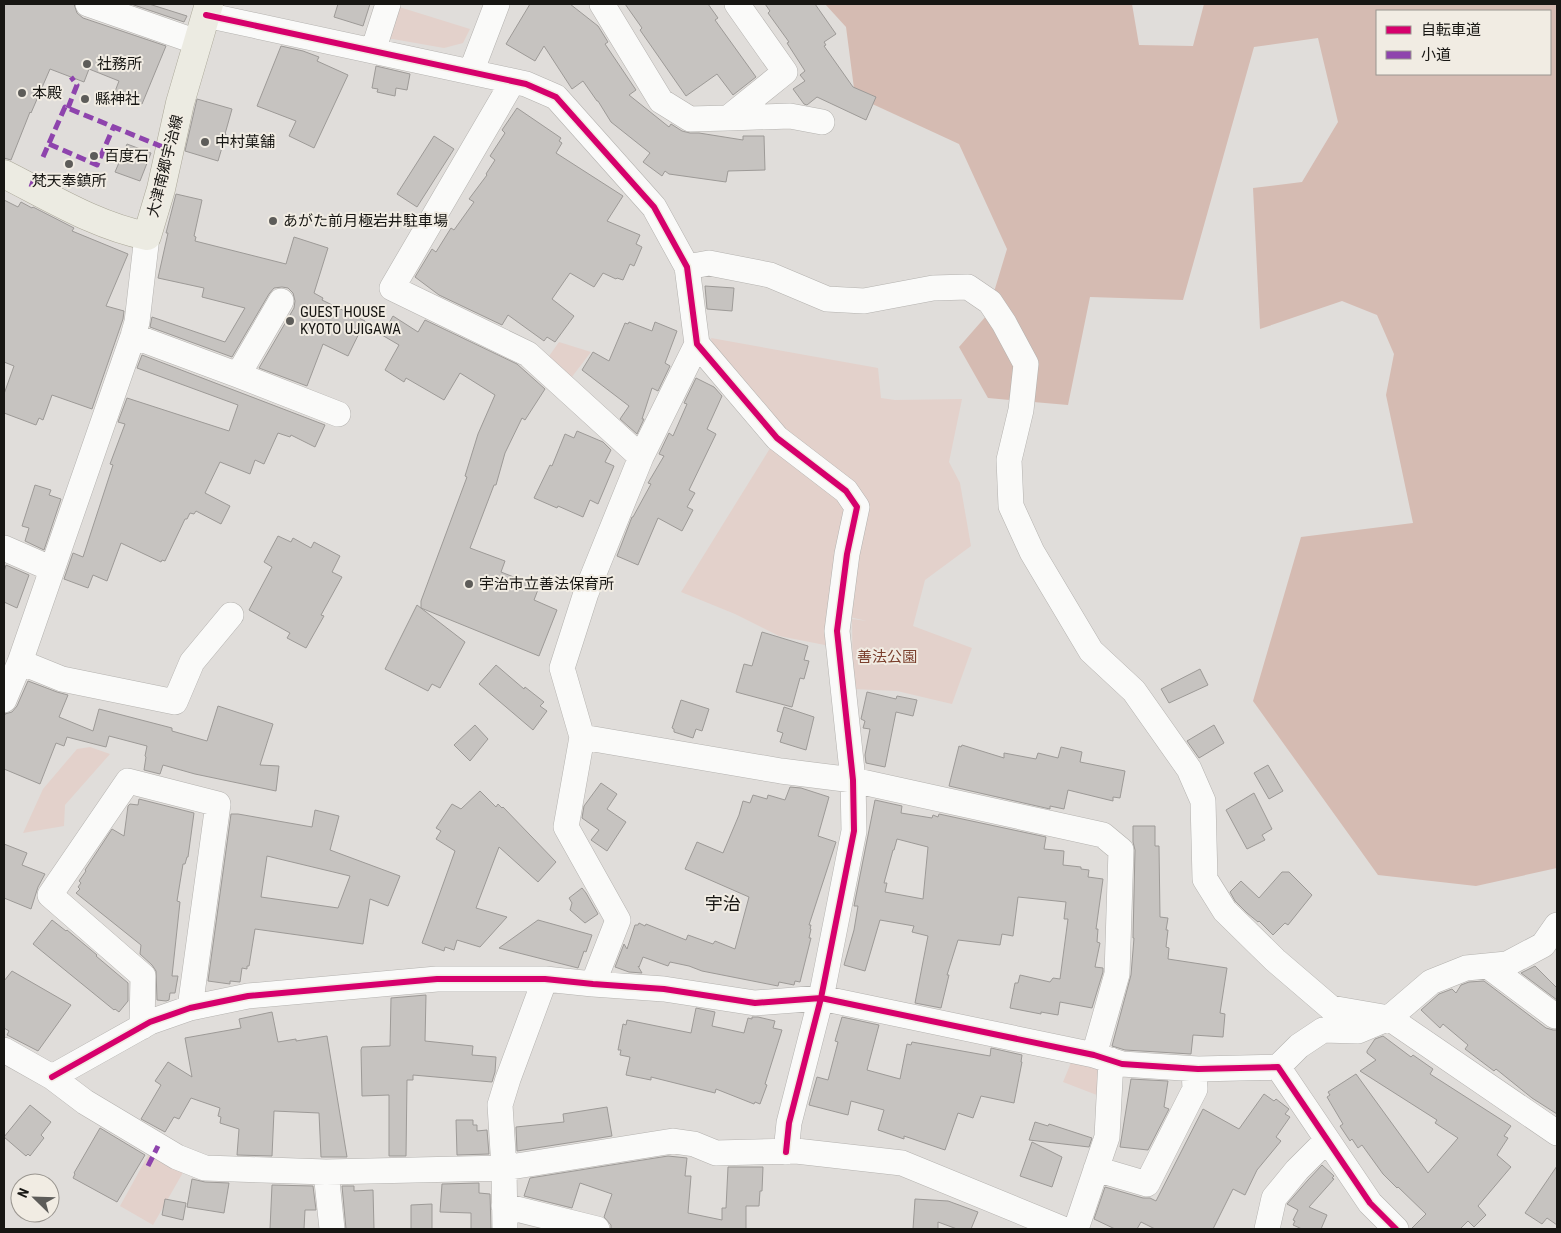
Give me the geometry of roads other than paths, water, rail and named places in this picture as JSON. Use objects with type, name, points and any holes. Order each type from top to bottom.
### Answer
[{"type":"main road","name":"大津南郷宇治線","points":[[4,174],[105,224],[126,232],[147,236],[161,189],[180,103],[208,9]]},
{"type":"street","points":[[88,4],[197,42]]},
{"type":"street","points":[[373,51],[388,4]]},
{"type":"street","points":[[471,72],[497,4]]},
{"type":"street","points":[[602,4],[661,101],[690,119],[790,116],[822,122]]},
{"type":"street","points":[[728,118],[785,72],[737,4]]},
{"type":"street","points":[[208,9],[373,51],[526,84],[556,97],[654,207],[687,267],[697,344],[776,438],[846,490],[857,507],[847,554],[837,631],[853,780],[854,831],[821,998],[789,1122],[786,1152]]},
{"type":"street","points":[[513,81],[392,288],[528,354],[641,457]]},
{"type":"street","points":[[4,700],[20,662],[133,336],[137,322],[147,236]]},
{"type":"street","points":[[687,267],[709,263],[770,275],[827,299],[864,301],[933,288],[968,287],[990,302],[1004,323],[1026,364],[1021,410],[1010,460],[1011,506],[1032,552],[1091,651],[1134,691],[1189,769],[1203,801],[1205,880],[1225,911],[1275,960],[1331,1008],[1389,1018],[1557,1133]]},
{"type":"street","points":[[238,375],[281,301]]},
{"type":"street","points":[[133,336],[338,414]]},
{"type":"street","points":[[593,984],[618,920],[566,827],[582,737],[562,668],[586,593],[641,457],[697,344]]},
{"type":"street","points":[[4,548],[52,569]]},
{"type":"street","points":[[20,662],[62,679],[176,702],[192,662],[231,614]]},
{"type":"street","points":[[582,737],[781,771],[853,780],[1103,835],[1121,850],[1117,974],[1103,1057],[1107,1137],[1076,1229]]},
{"type":"street","points":[[142,1027],[143,976],[50,895],[128,781],[218,804],[190,1008]]},
{"type":"street","points":[[52,1077],[150,1022],[190,1008],[248,996],[437,979],[544,978],[593,984],[664,988],[755,1003],[821,998],[1103,1057],[1122,1064],[1194,1069],[1278,1067],[1299,1046],[1322,1030],[1358,1030],[1389,1018],[1431,982],[1466,968],[1508,964],[1543,945],[1557,925]]},
{"type":"street","points":[[1488,966],[1555,1016]]},
{"type":"street","points":[[544,978],[500,1105],[504,1168],[504,1218],[597,1229]]},
{"type":"street","points":[[4,1050],[52,1077],[84,1102],[177,1158],[206,1168],[326,1172],[504,1168],[673,1141],[694,1144],[716,1153],[796,1152],[902,1163],[1063,1229]]},
{"type":"street","points":[[1278,1067],[1370,1203],[1396,1229]]},
{"type":"street","points":[[1096,1169],[1147,1184],[1195,1089],[1194,1069]]},
{"type":"street","points":[[1267,1229],[1274,1198],[1297,1170],[1327,1140]]},
{"type":"street","points":[[326,1172],[332,1229]]},
{"type":"place","name":"社務所","points":[[87,64]]},
{"type":"place","name":"本殿","points":[[22,93]]},
{"type":"place","name":"縣神社","points":[[85,99]]},
{"type":"place","name":"中村菓舗","points":[[205,142]]},
{"type":"place","name":"百度石","points":[[94,156]]},
{"type":"place","name":"梵天奉鎮所","points":[[69,164]]},
{"type":"place","name":"あがた前月極岩井駐車場","points":[[273,221]]},
{"type":"place","name":"GUEST HOUSE KYOTO UJIGAWA","points":[[290,321]]},
{"type":"place","name":"宇治市立善法保育所","points":[[469,584]]},
{"type":"district","name":"宇治","points":[[723,904]]},
{"type":"park label","name":"善法公園","points":[[887,657]]}]
